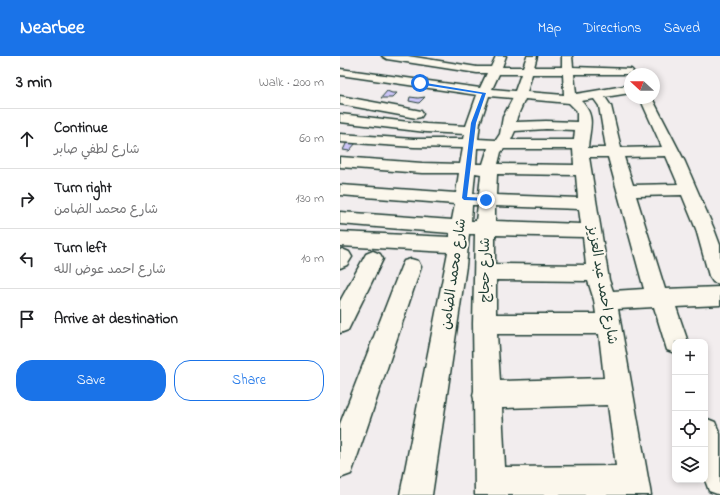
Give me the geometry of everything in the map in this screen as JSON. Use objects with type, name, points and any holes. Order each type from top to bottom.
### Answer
[{"type":"street","points":[[435,63],[445,56]]},
{"type":"street","points":[[456,66],[468,56]]},
{"type":"street","points":[[340,60],[415,58],[456,66],[508,86],[575,101]]},
{"type":"street","points":[[374,77],[390,59]]},
{"type":"street","points":[[390,59],[456,79],[508,86],[575,101],[615,152]]},
{"type":"street","points":[[618,59],[625,68]]},
{"type":"street","points":[[596,71],[624,73]]},
{"type":"street","points":[[596,71],[615,152],[626,191],[660,298],[675,339]]},
{"type":"street","points":[[340,83],[383,93],[508,86],[546,125],[575,101],[596,71]]},
{"type":"street","points":[[340,72],[399,81],[508,86],[575,101]]},
{"type":"street","points":[[342,142],[370,106],[383,93],[399,81]]},
{"type":"street","points":[[342,142],[414,143],[471,137],[508,86]]},
{"type":"street","name":"شارع محمد الضامن","points":[[416,495],[435,394],[460,236],[471,137],[508,86]]},
{"type":"street","name":"شارع حجاج","points":[[490,489],[485,324],[486,200],[489,169],[508,86]]},
{"type":"street","points":[[552,110],[575,101],[624,90]]},
{"type":"street","points":[[340,100],[447,119]]},
{"type":"street","points":[[340,162],[422,168],[489,169],[575,101]]},
{"type":"street","name":"شارع احمد عبد العزيز","points":[[575,101],[597,273],[600,289],[605,300],[634,488]]},
{"type":"street","points":[[649,104],[672,151],[688,190],[712,226],[720,276]]},
{"type":"street","points":[[340,118],[426,128],[471,137]]},
{"type":"street","points":[[615,152],[672,151]]},
{"type":"street","points":[[340,190],[486,200],[587,204]]},
{"type":"street","points":[[626,191],[688,190]]},
{"type":"street","points":[[340,218],[460,236]]},
{"type":"street","points":[[341,252],[460,236],[485,228],[591,231]]},
{"type":"street","points":[[340,323],[373,260]]},
{"type":"street","points":[[340,463],[412,267]]},
{"type":"street","points":[[485,272],[597,273]]},
{"type":"street","points":[[605,300],[720,296]]},
{"type":"street","points":[[485,324],[609,324]]},
{"type":"street","points":[[486,395],[620,391]]},
{"type":"street","points":[[708,442],[720,480]]},
{"type":"street","points":[[490,489],[634,488]]},
{"type":"building","points":[[387,91],[397,93],[392,98],[381,98]]},
{"type":"building","points":[[410,97],[425,97],[419,103],[409,101]]},
{"type":"building","points":[[347,142],[357,142],[349,151],[343,150]]},
{"type":"route","points":[[420,83],[484,93],[473,123],[464,198],[486,200]]}]
